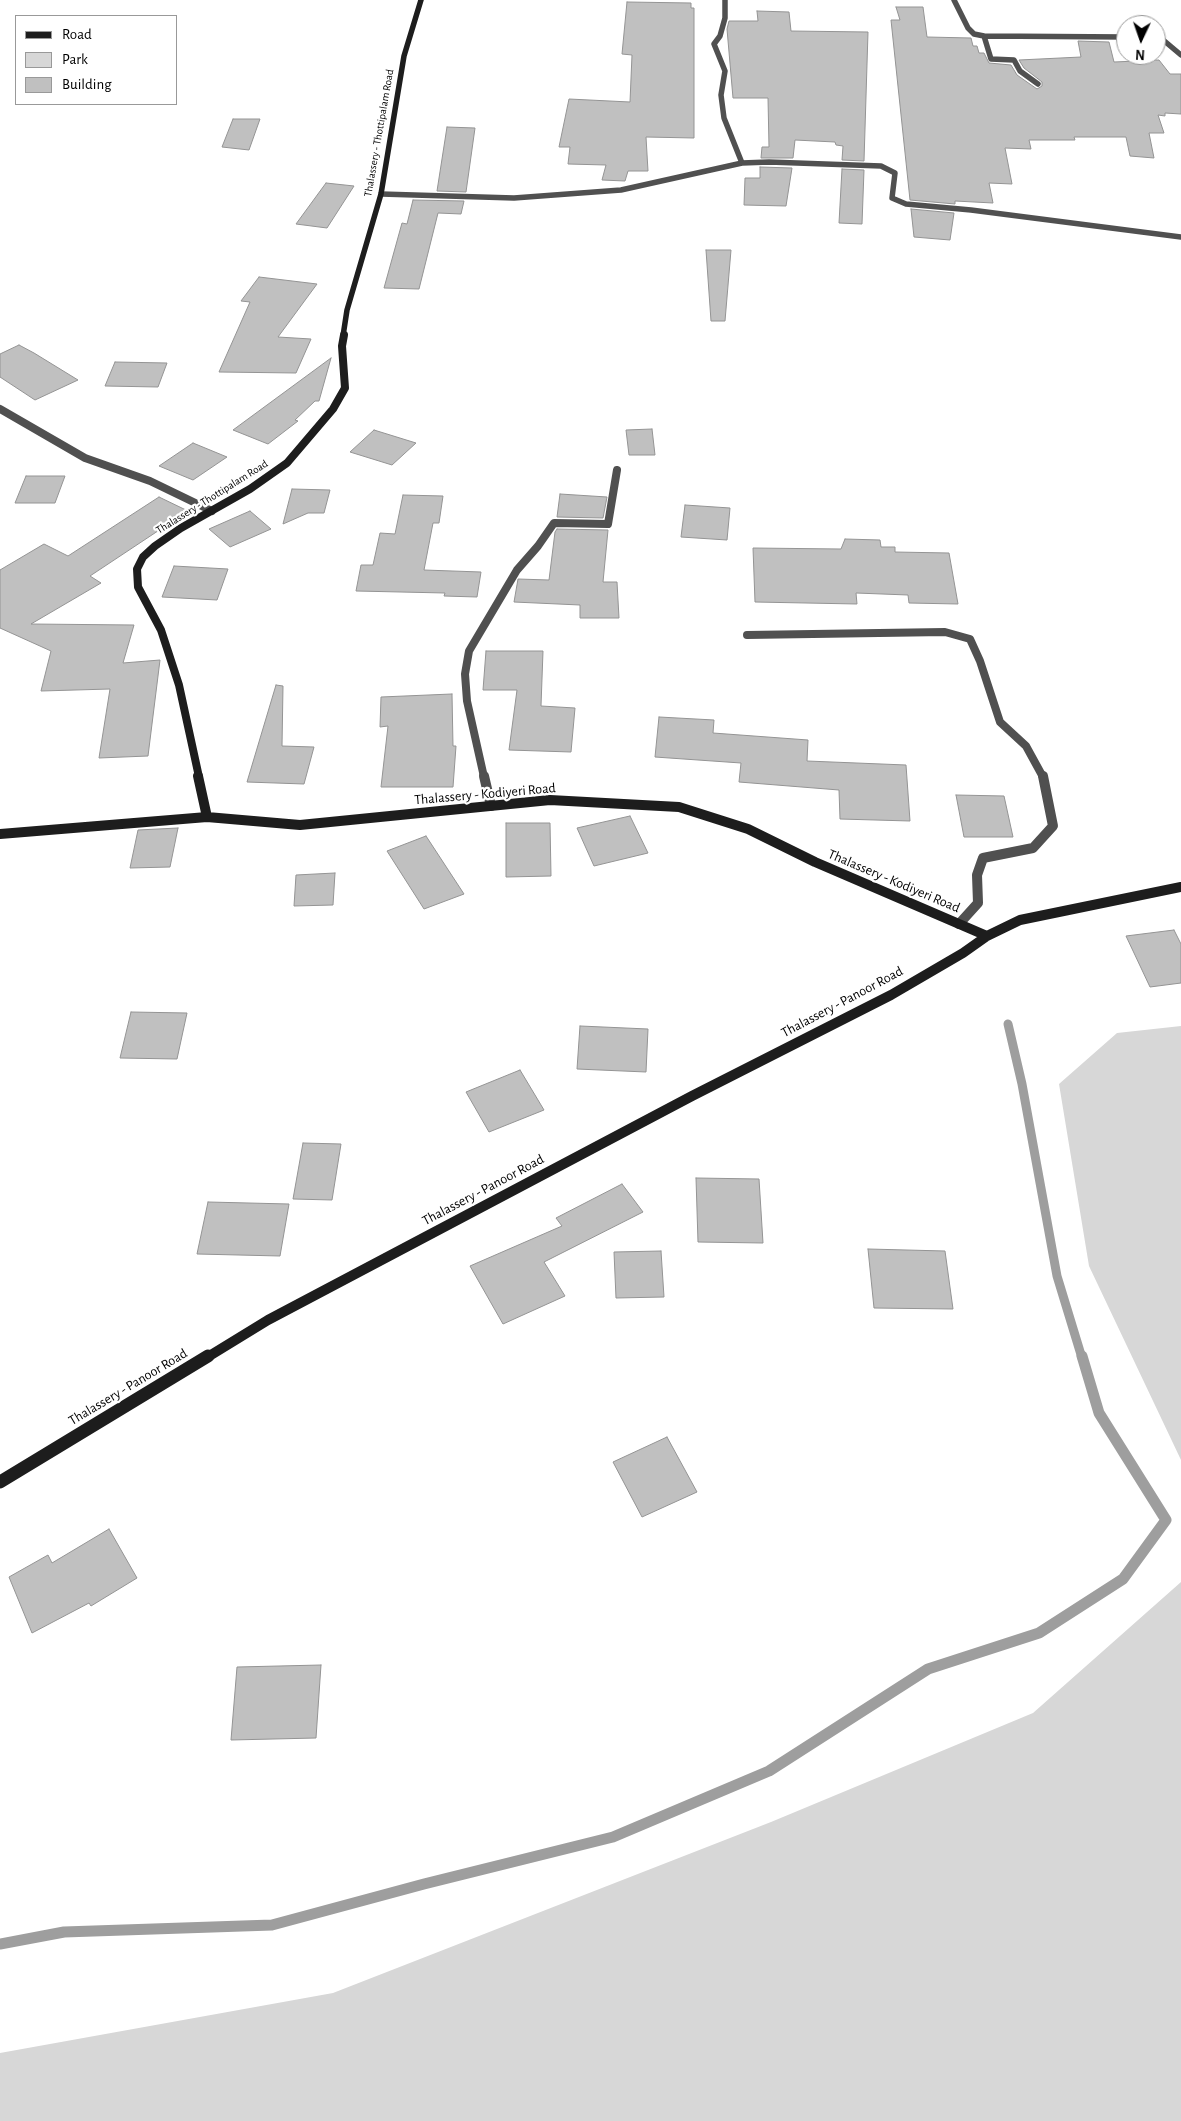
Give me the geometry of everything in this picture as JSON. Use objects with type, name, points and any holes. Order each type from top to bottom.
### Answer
[{"type":"main road","name":"Thalassery - Thottipalam Road","points":[[207,817],[179,685],[161,630],[138,588],[137,569],[143,557],[155,546],[181,528],[250,489],[287,463],[333,409],[345,388],[342,346],[347,310],[381,194],[404,56],[422,0]]},
{"type":"main road","name":"Thalassery - Kodiyeri Road","points":[[0,834],[207,817],[300,825],[550,800],[679,808],[748,830],[815,862],[987,936]]},
{"type":"main road","points":[[987,936],[1020,920],[1181,887]]},
{"type":"main road","name":"Thalassery - Panoor Road","points":[[0,1482],[268,1320],[692,1096],[891,995],[987,936]]},
{"type":"street","points":[[725,0],[725,18],[720,36],[714,44],[725,71],[721,95],[724,118],[742,163]]},
{"type":"street","points":[[954,0],[968,28],[974,34],[984,36],[1116,37]]},
{"type":"street","points":[[984,36],[991,59],[1014,60],[1020,71],[1038,84]]},
{"type":"street","points":[[1166,42],[1181,55]]},
{"type":"street","points":[[381,194],[514,198],[621,190],[742,163],[769,162],[881,166],[895,173],[892,198],[906,204],[971,210],[1181,237]]},
{"type":"street","points":[[0,409],[85,458],[150,481],[212,511]]},
{"type":"street","points":[[491,806],[467,700],[465,674],[469,651],[517,570],[538,546],[554,523],[608,524],[617,470]]},
{"type":"street","points":[[747,635],[945,632],[970,638],[980,661],[1000,722],[1026,746],[1042,773],[1052,826],[1033,848],[983,858],[977,875],[978,903],[959,924]]},
{"type":"green space","points":[[1181,1026],[1181,1460],[1089,1266],[1059,1084],[1117,1033]]},
{"type":"green space","points":[[1181,1582],[1181,2121],[0,2121],[0,2053],[333,1993],[771,1822],[1033,1713]]},
{"type":"building","points":[[627,2],[691,3],[691,8],[694,8],[694,138],[646,137],[648,171],[628,171],[625,181],[602,180],[606,165],[568,164],[570,147],[559,147],[569,99],[630,102],[632,55],[622,54]]},
{"type":"building","points":[[896,7],[923,7],[927,37],[971,38],[973,46],[977,46],[979,53],[984,53],[989,63],[1011,65],[1017,75],[1037,89],[1042,86],[1042,82],[1024,68],[1019,60],[1081,57],[1078,41],[1109,42],[1116,65],[1163,65],[1170,74],[1181,74],[1181,114],[1165,113],[1165,116],[1158,115],[1164,133],[1149,133],[1154,158],[1130,156],[1126,137],[1074,137],[1075,140],[1029,140],[1031,149],[1005,148],[1012,184],[989,183],[993,203],[955,201],[955,204],[910,200],[891,20],[900,20]]},
{"type":"building","points":[[757,11],[789,12],[791,31],[868,32],[864,161],[842,160],[843,146],[836,145],[835,142],[795,140],[793,158],[761,158],[762,147],[769,147],[768,98],[733,98],[727,29],[729,21],[758,21]]},
{"type":"building","points":[[233,119],[260,119],[249,150],[222,147]]},
{"type":"building","points":[[447,127],[475,128],[466,192],[437,191]]},
{"type":"building","points":[[760,167],[792,168],[786,206],[744,205],[745,178],[760,178]]},
{"type":"building","points":[[842,169],[864,170],[862,224],[839,223]]},
{"type":"building","points":[[326,183],[354,186],[327,228],[296,224]]},
{"type":"building","points":[[413,200],[464,201],[461,214],[438,213],[419,289],[384,288],[402,223],[407,224]]},
{"type":"building","points":[[911,209],[954,213],[950,240],[914,237]]},
{"type":"building","points":[[706,250],[731,250],[725,321],[711,321]]},
{"type":"building","points":[[259,277],[317,284],[278,337],[311,339],[296,373],[219,372],[250,302],[241,301]]},
{"type":"building","points":[[19,345],[78,380],[35,400],[0,377],[0,354]]},
{"type":"building","points":[[331,358],[319,401],[315,401],[295,420],[298,421],[268,444],[233,430]]},
{"type":"building","points":[[115,362],[167,363],[158,387],[105,386]]},
{"type":"building","points":[[652,429],[655,455],[629,455],[626,430]]},
{"type":"building","points":[[374,430],[416,443],[392,465],[350,452]]},
{"type":"building","points":[[193,443],[227,457],[193,480],[159,466]]},
{"type":"building","points":[[26,476],[65,476],[55,503],[15,503]]},
{"type":"building","points":[[292,489],[330,490],[324,513],[308,513],[283,524]]},
{"type":"building","points":[[560,494],[607,497],[603,518],[557,517]]},
{"type":"building","points":[[403,495],[443,496],[439,523],[433,523],[424,570],[481,572],[477,597],[444,596],[445,593],[356,591],[361,565],[373,565],[380,533],[395,534]]},
{"type":"building","points":[[159,497],[188,511],[90,576],[101,583],[31,624],[134,625],[123,663],[160,660],[148,756],[99,758],[110,689],[41,691],[51,651],[0,628],[0,570],[44,544],[68,556]]},
{"type":"building","points":[[685,505],[730,508],[727,540],[681,537]]},
{"type":"building","points":[[250,511],[271,529],[230,547],[209,529]]},
{"type":"building","points":[[557,529],[608,530],[603,582],[617,582],[619,618],[580,618],[580,605],[514,602],[518,579],[549,580],[555,532]]},
{"type":"building","points":[[845,539],[880,540],[881,547],[895,547],[895,552],[949,553],[958,604],[909,603],[908,595],[856,593],[857,604],[755,602],[753,548],[841,549]]},
{"type":"building","points":[[174,566],[228,569],[217,600],[162,597]]},
{"type":"building","points":[[486,651],[543,651],[541,706],[575,708],[571,752],[509,750],[517,690],[483,690]]},
{"type":"building","points":[[276,685],[283,686],[282,746],[314,747],[304,784],[247,782]]},
{"type":"building","points":[[452,694],[453,746],[456,746],[453,787],[381,787],[388,726],[380,727],[381,697]]},
{"type":"building","points":[[659,717],[714,720],[713,733],[808,740],[807,761],[906,765],[910,821],[840,819],[839,790],[739,782],[741,763],[655,757]]},
{"type":"building","points":[[956,795],[1004,796],[1013,837],[964,837]]},
{"type":"building","points":[[630,816],[648,853],[594,866],[577,828]]},
{"type":"building","points":[[506,823],[550,823],[551,876],[506,877]]},
{"type":"building","points":[[178,828],[170,867],[130,868],[138,830]]},
{"type":"building","points":[[426,836],[464,894],[424,909],[387,851]]},
{"type":"building","points":[[335,873],[333,905],[294,906],[296,875]]},
{"type":"building","points":[[1174,930],[1181,944],[1181,983],[1150,987],[1126,936]]},
{"type":"building","points":[[131,1012],[187,1013],[177,1059],[120,1058]]},
{"type":"building","points":[[580,1026],[648,1029],[646,1072],[577,1069]]},
{"type":"building","points":[[520,1070],[544,1110],[489,1132],[466,1092]]},
{"type":"building","points":[[303,1143],[341,1144],[332,1200],[293,1199]]},
{"type":"building","points":[[696,1178],[759,1179],[763,1243],[698,1242]]},
{"type":"building","points":[[622,1184],[643,1212],[544,1262],[565,1296],[503,1324],[470,1266],[562,1226],[556,1218]]},
{"type":"building","points":[[208,1202],[289,1204],[280,1256],[197,1254]]},
{"type":"building","points":[[868,1249],[945,1251],[953,1309],[874,1308]]},
{"type":"building","points":[[661,1251],[664,1297],[616,1298],[614,1252]]},
{"type":"building","points":[[667,1437],[697,1492],[642,1517],[613,1462]]},
{"type":"building","points":[[109,1529],[137,1578],[91,1606],[89,1603],[32,1633],[9,1577],[48,1555],[52,1563]]},
{"type":"building","points":[[321,1665],[316,1738],[231,1740],[237,1667]]},
{"type":"waterway","points":[[1008,1024],[1022,1084],[1057,1276],[1082,1358]]},
{"type":"waterway","points":[[0,1944],[64,1932],[272,1925],[424,1884],[613,1837],[769,1771],[928,1669],[1039,1633],[1123,1579],[1166,1520],[1099,1413],[1082,1356]]}]
